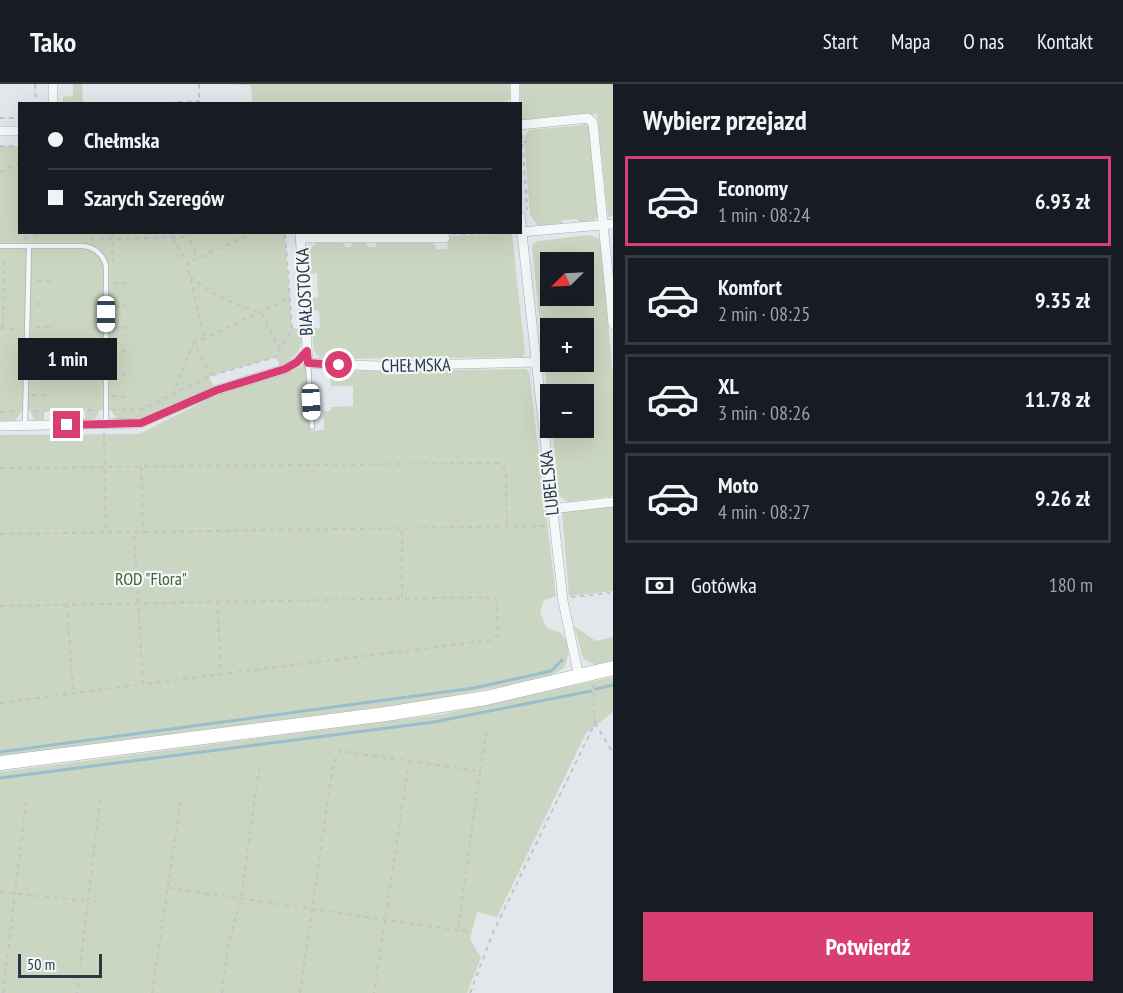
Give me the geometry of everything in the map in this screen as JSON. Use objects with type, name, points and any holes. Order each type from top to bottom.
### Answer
[{"type":"main road","points":[[0,763],[386,714],[486,698],[613,668]]},
{"type":"street","points":[[53,84],[53,102]]},
{"type":"street","points":[[515,84],[515,102]]},
{"type":"street","points":[[523,128],[588,118],[592,120],[608,224],[613,324]]},
{"type":"street","points":[[0,131],[18,131]]},
{"type":"street","points":[[522,232],[608,224]]},
{"type":"street","name":"LUBELSKA","points":[[521,234],[563,601],[585,676]]},
{"type":"street","points":[[300,235],[445,238]]},
{"type":"street","name":"BIAŁOSTOCKA","points":[[300,235],[307,351]]},
{"type":"street","points":[[307,351],[308,363]]},
{"type":"street","points":[[0,426],[147,421],[217,390],[285,369],[297,362],[307,351]]},
{"type":"street","name":"CHEŁMSKA","points":[[308,363],[385,366],[536,362]]},
{"type":"street","points":[[551,509],[613,502]]},
{"type":"lane","points":[[0,246],[90,247],[104,260],[105,424]]},
{"type":"lane","points":[[26,425],[29,246]]},
{"type":"lane","points":[[308,363],[312,428]]},
{"type":"path","points":[[36,84],[36,102]]},
{"type":"path","points":[[199,84],[199,102]]},
{"type":"path","points":[[0,118],[18,118]]},
{"type":"path","points":[[523,128],[524,217]]},
{"type":"path","points":[[522,142],[530,141]]},
{"type":"path","points":[[0,146],[18,146]]},
{"type":"path","points":[[0,172],[18,164]]},
{"type":"path","points":[[525,192],[533,191]]},
{"type":"path","points":[[24,240],[28,234]]},
{"type":"path","points":[[35,234],[36,239]]},
{"type":"path","points":[[160,234],[164,238]]},
{"type":"path","points":[[188,234],[198,258]]},
{"type":"path","points":[[187,263],[251,234]]},
{"type":"path","points":[[0,412],[142,409],[213,375],[276,357],[292,328],[285,234]]},
{"type":"path","points":[[515,234],[516,243]]},
{"type":"path","points":[[85,239],[189,237]]},
{"type":"path","points":[[173,238],[187,263],[204,336]]},
{"type":"path","points":[[4,260],[2,328],[27,330]]},
{"type":"path","points":[[190,277],[232,303],[259,312],[280,350]]},
{"type":"path","points":[[34,281],[50,281]]},
{"type":"path","points":[[113,283],[132,283]]},
{"type":"path","points":[[172,395],[194,343],[204,336],[290,298]]},
{"type":"path","points":[[33,303],[49,304]]},
{"type":"path","points":[[113,306],[131,305]]},
{"type":"path","points":[[33,327],[50,327]]},
{"type":"path","points":[[113,328],[131,328]]},
{"type":"path","points":[[194,343],[204,364],[213,375]]},
{"type":"path","points":[[33,349],[46,349]]},
{"type":"path","points":[[112,351],[127,351]]},
{"type":"path","points":[[32,372],[46,373]]},
{"type":"path","points":[[112,375],[127,375]]},
{"type":"path","points":[[32,395],[45,395]]},
{"type":"path","points":[[112,396],[126,397]]},
{"type":"path","points":[[105,424],[105,532]]},
{"type":"path","points":[[0,468],[498,463],[506,470],[507,527]]},
{"type":"path","points":[[141,467],[143,532]]},
{"type":"path","points":[[0,534],[402,530],[554,525]]},
{"type":"path","points":[[402,530],[402,599]]},
{"type":"path","points":[[134,532],[143,684]]},
{"type":"path","points":[[568,597],[610,593]]},
{"type":"path","points":[[0,606],[485,597],[496,600],[498,635],[491,640],[0,703]]},
{"type":"path","points":[[217,601],[221,673]]},
{"type":"path","points":[[67,604],[73,693]]},
{"type":"path","points":[[470,993],[494,930],[595,723],[596,712],[585,676]]},
{"type":"path","points":[[595,723],[613,753]]},
{"type":"path","points":[[458,929],[487,728]]},
{"type":"path","points":[[300,993],[333,764],[340,751],[480,771]]},
{"type":"path","points":[[374,993],[409,761]]},
{"type":"path","points":[[222,993],[228,944],[241,900],[259,768]]},
{"type":"path","points":[[152,993],[181,798]]},
{"type":"path","points":[[77,993],[100,800]]},
{"type":"path","points":[[3,993],[17,894],[26,802]]},
{"type":"path","points":[[169,888],[470,932]]},
{"type":"path","points":[[0,892],[102,902]]},
{"type":"green space","points":[[73,84],[82,84],[83,102],[63,102],[63,97],[73,96]]},
{"type":"green space","points":[[227,84],[510,84],[510,99],[504,102],[252,102],[251,85]]},
{"type":"green space","points":[[520,84],[613,84],[613,216],[608,217],[597,114],[522,122]]},
{"type":"green space","points":[[584,122],[591,128],[599,215],[592,222],[578,223],[577,219],[562,220],[562,224],[538,226],[530,215],[524,138],[529,130],[583,125]]},
{"type":"green space","points":[[0,146],[18,146],[18,234],[285,234],[292,328],[303,329],[302,342],[291,360],[280,367],[276,357],[213,375],[209,378],[214,387],[142,420],[117,420],[111,410],[100,410],[96,418],[85,420],[85,410],[44,411],[44,421],[34,420],[30,411],[22,411],[15,421],[0,422]]},
{"type":"green space","points":[[512,234],[525,353],[522,357],[337,359],[337,361],[322,358],[315,353],[312,328],[320,328],[319,311],[310,309],[310,298],[318,297],[317,273],[307,274],[306,264],[308,253],[317,243],[343,243],[346,247],[351,247],[353,242],[366,243],[368,247],[375,247],[377,242],[434,243],[436,249],[448,249],[447,236]]},
{"type":"green space","points":[[590,235],[600,239],[613,375],[613,496],[568,502],[559,496],[553,438],[594,438],[594,384],[546,384],[545,372],[594,372],[594,318],[540,318],[540,322],[532,246],[537,241]]},
{"type":"green space","name":"ROD \"Flora\"","points":[[306,364],[311,431],[324,430],[324,411],[331,411],[331,407],[353,406],[353,386],[331,386],[329,371],[526,369],[529,373],[556,596],[544,600],[540,611],[546,627],[560,633],[566,640],[568,655],[564,668],[548,677],[420,702],[0,756],[0,435],[139,434],[216,395],[292,371]]},
{"type":"green space","points":[[613,505],[613,591],[569,596],[562,511]]},
{"type":"green space","points":[[574,626],[596,641],[613,637],[613,663],[595,665],[583,658]]},
{"type":"green space","points":[[613,677],[613,712],[586,733],[497,917],[477,912],[470,939],[481,958],[467,993],[0,993],[0,772],[444,714]]},
{"type":"waterway","points":[[0,752],[474,688],[551,671],[562,660]]},
{"type":"waterway","points":[[596,689],[613,685]]},
{"type":"waterway","points":[[0,778],[434,722],[591,691]]},
{"type":"route","points":[[67,425],[141,423],[217,390],[285,369],[297,362],[307,351],[308,363],[339,365]]}]
